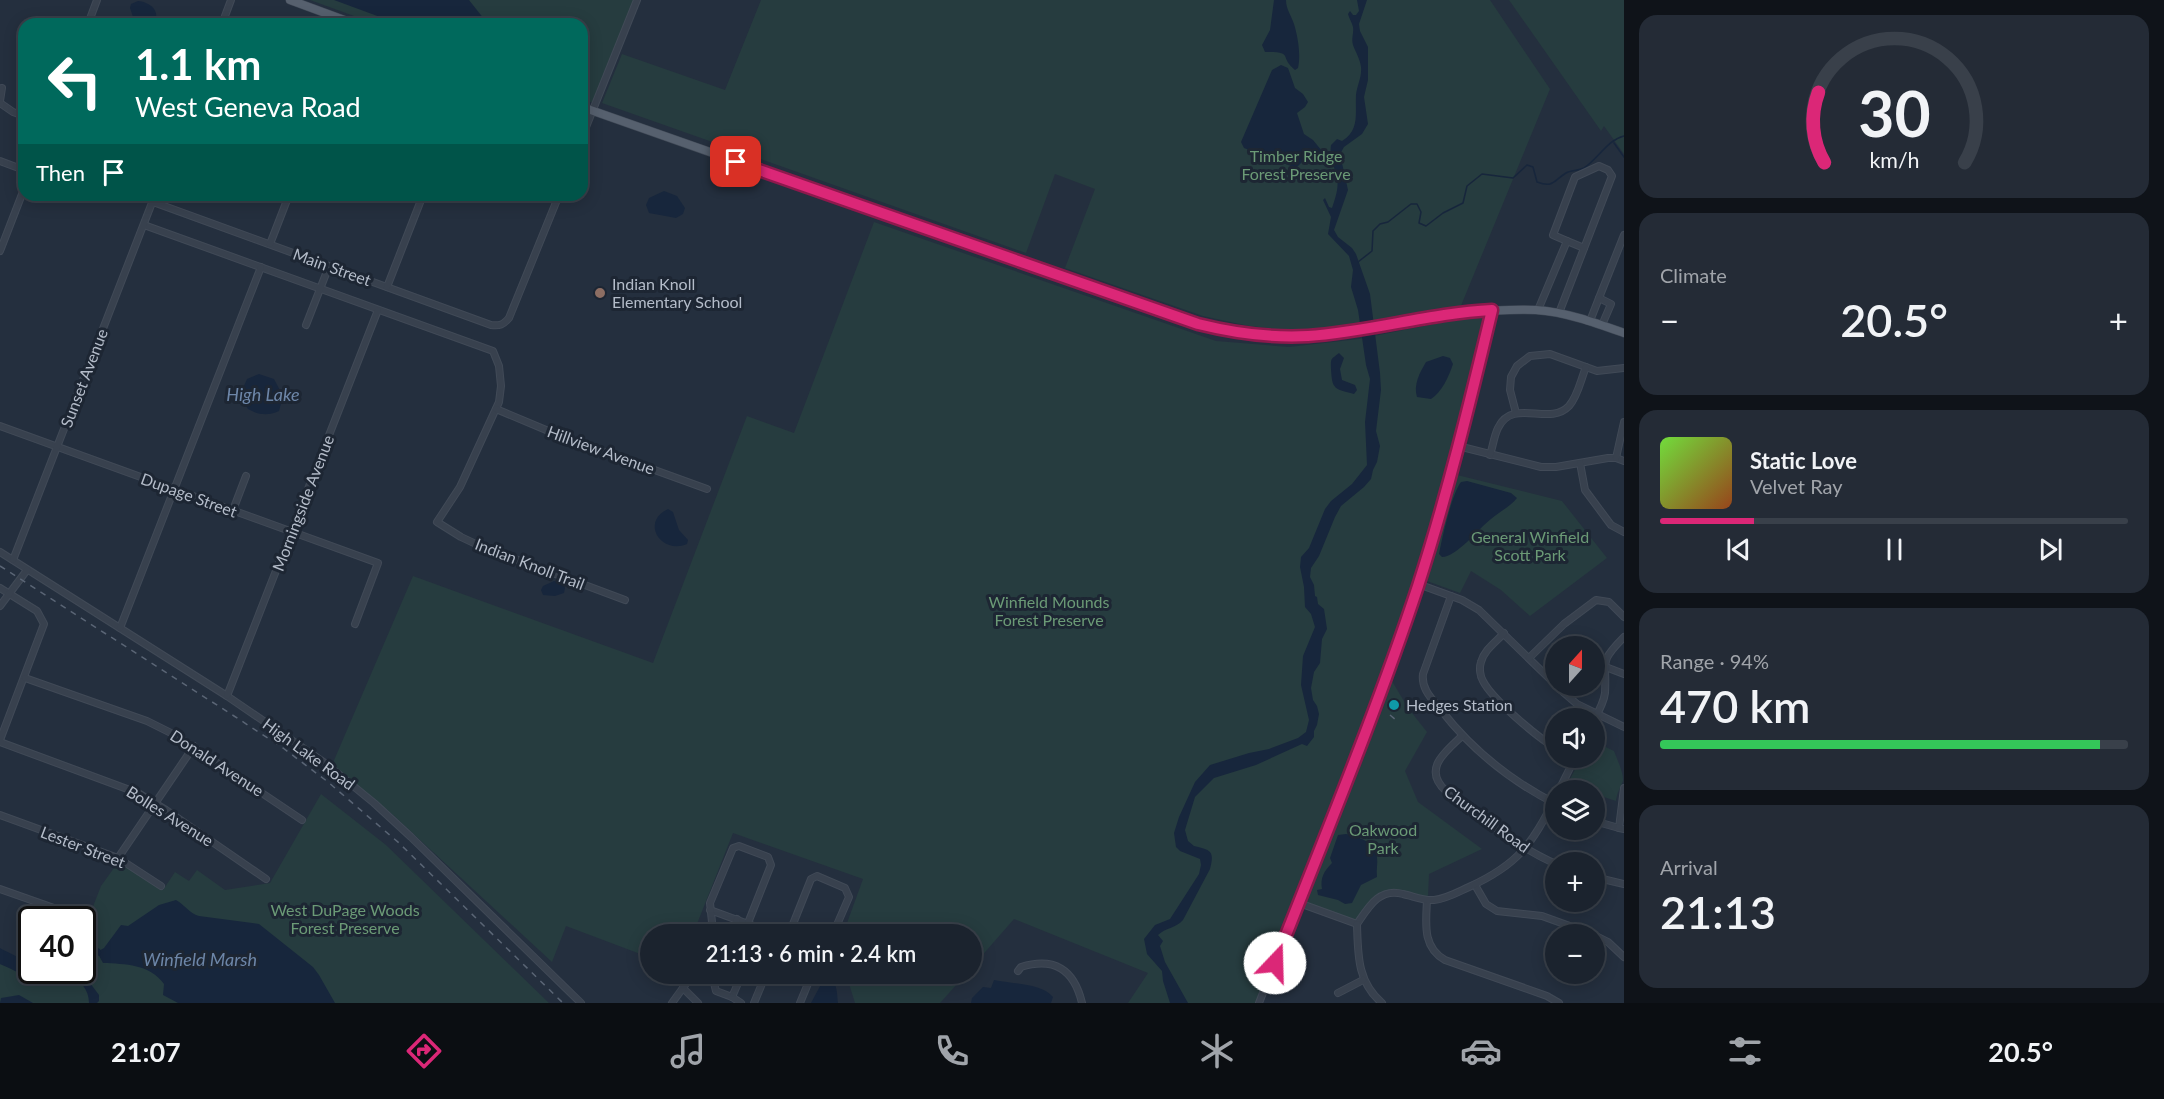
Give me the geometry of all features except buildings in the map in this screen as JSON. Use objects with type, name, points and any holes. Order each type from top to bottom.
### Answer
[{"type":"main road","points":[[290,0],[339,18]]},
{"type":"main road","points":[[588,109],[1198,324],[1241,334],[1325,335],[1458,313],[1492,310],[1538,310],[1559,313],[1624,331]]},
{"type":"street","points":[[90,18],[97,0]]},
{"type":"street","points":[[224,18],[231,0]]},
{"type":"street","points":[[588,123],[637,0]]},
{"type":"street","points":[[2,88],[0,102],[18,114]]},
{"type":"street","points":[[0,161],[18,168]]},
{"type":"street","points":[[1559,313],[1612,176],[1608,170],[1599,166],[1575,177],[1553,235],[1584,248]]},
{"type":"street","points":[[0,251],[19,201]]},
{"type":"street","name":"Sunset Avenue","points":[[13,560],[153,201]]},
{"type":"street","name":"Main Street","points":[[162,201],[270,244],[491,325],[503,324],[509,318],[557,201]]},
{"type":"street","points":[[270,244],[287,201]]},
{"type":"street","points":[[387,287],[421,201]]},
{"type":"street","name":"Main Street","points":[[144,225],[493,351],[499,366],[501,386],[496,410]]},
{"type":"street","points":[[1590,321],[1624,236]]},
{"type":"street","points":[[1538,310],[1567,241]]},
{"type":"street","points":[[306,325],[329,266]]},
{"type":"street","points":[[120,628],[261,267]]},
{"type":"street","points":[[1599,298],[1611,304],[1602,325]]},
{"type":"street","name":"Morningside Avenue","points":[[227,696],[378,310]]},
{"type":"street","points":[[1259,1003],[1387,675],[1418,584],[1458,446],[1492,310]]},
{"type":"street","points":[[1516,413],[1510,383],[1514,371],[1530,356],[1546,353],[1603,371],[1624,368]]},
{"type":"street","points":[[1490,455],[1500,424],[1516,413],[1548,415],[1560,413],[1573,400],[1586,367]]},
{"type":"street","name":"Hillview Avenue","points":[[496,410],[707,489]]},
{"type":"street","name":"Indian Knoll Trail","points":[[496,410],[460,487],[437,522],[460,537],[478,545],[625,600]]},
{"type":"street","points":[[1616,458],[1624,422]]},
{"type":"street","name":"Dupage Street","points":[[0,426],[378,563],[355,624]]},
{"type":"street","points":[[1458,446],[1541,467],[1616,458],[1624,461]]},
{"type":"street","points":[[1580,463],[1585,490],[1611,525],[1624,532]]},
{"type":"street","points":[[233,510],[246,476]]},
{"type":"street","name":"High Lake Road","points":[[0,552],[227,696],[310,752],[374,803],[580,1003]]},
{"type":"street","points":[[0,606],[27,570]]},
{"type":"street","points":[[1418,584],[1451,596],[1479,610],[1545,674]]},
{"type":"street","points":[[0,588],[37,611],[44,621],[43,633],[0,741]]},
{"type":"street","points":[[1451,596],[1423,674],[1422,681],[1427,694],[1462,736],[1502,771],[1545,796]]},
{"type":"street","points":[[1529,658],[1564,624],[1596,600],[1606,601],[1624,617]]},
{"type":"street","points":[[1504,633],[1482,657],[1480,666],[1482,680],[1527,727],[1545,740]]},
{"type":"street","points":[[1605,664],[1610,653],[1624,637]]},
{"type":"street","points":[[1605,666],[1624,674]]},
{"type":"street","name":"Donald Avenue","points":[[25,678],[147,721],[194,746],[302,820]]},
{"type":"street","points":[[1567,696],[1582,708]]},
{"type":"street","points":[[1605,720],[1624,727]]},
{"type":"street","name":"Churchill Road","points":[[1462,736],[1439,759],[1436,768],[1438,782],[1446,791],[1526,849],[1545,858]]},
{"type":"street","name":"Bolles Avenue","points":[[0,741],[121,786],[155,803],[266,879]]},
{"type":"street","points":[[118,858],[194,746]]},
{"type":"street","points":[[1605,824],[1621,828],[1624,788]]},
{"type":"street","name":"Lester Street","points":[[0,816],[118,858],[161,886]]},
{"type":"street","points":[[1382,1003],[1364,980],[1359,961],[1357,924],[1374,901],[1382,895],[1396,892],[1427,900],[1441,899],[1474,885],[1505,868],[1526,849],[1545,818]]},
{"type":"street","points":[[710,910],[747,923],[771,865],[768,857],[739,846],[733,848],[710,903],[710,910],[712,922],[711,924]]},
{"type":"street","points":[[793,924],[811,879],[818,876],[845,888],[849,897],[837,924]]},
{"type":"street","points":[[1605,880],[1624,884]]},
{"type":"street","points":[[1474,885],[1486,904],[1497,911],[1542,916],[1563,924]]},
{"type":"street","points":[[0,889],[48,906]]},
{"type":"street","points":[[1427,900],[1426,934],[1428,943],[1438,955],[1445,960],[1547,996],[1559,1003]]},
{"type":"street","points":[[1299,903],[1357,924]]},
{"type":"street","points":[[735,924],[737,919]]},
{"type":"street","points":[[1605,941],[1624,956]]},
{"type":"street","points":[[1018,971],[1021,967],[1028,965],[1045,962],[1055,964],[1075,983],[1082,1003]]},
{"type":"street","points":[[1338,993],[1364,980]]},
{"type":"street","points":[[672,1003],[686,984]]},
{"type":"street","points":[[714,984],[716,991],[741,1003]]},
{"type":"street","points":[[732,997],[738,984]]},
{"type":"street","points":[[756,1003],[763,984]]},
{"type":"street","points":[[800,1003],[808,984]]},
{"type":"street","points":[[683,988],[698,1003]]},
{"type":"green space","points":[[310,0],[634,0],[593,103],[588,101],[588,18],[360,18]]},
{"type":"green space","name":"Timber Ridge Forest Preserve","points":[[761,0],[1490,0],[1550,89],[1458,313],[1302,332],[1249,326],[1203,316],[1065,268],[1095,189],[1055,174],[1026,253],[602,103],[622,54],[725,90]]},
{"type":"green space","points":[[1509,0],[1624,0],[1624,154],[1604,126],[1601,131]]},
{"type":"green space","name":"Winfield Mounds Forest Preserve","points":[[874,222],[1216,341],[1289,347],[1359,339],[1489,313],[1444,487],[1408,603],[1346,775],[1257,1003],[1128,1003],[1148,973],[1014,919],[982,956],[982,924],[847,924],[863,879],[733,833],[697,924],[640,924],[640,954],[566,926],[552,962],[392,814],[332,765],[413,576],[653,663],[747,416],[794,433]]},
{"type":"green space","name":"General Winfield Scott Park","points":[[1453,474],[1562,501],[1607,558],[1530,616],[1501,590],[1471,571],[1460,593],[1427,581]]},
{"type":"green space","name":"Oakwood Park","points":[[1389,676],[1408,708],[1427,732],[1405,771],[1418,802],[1482,849],[1429,874],[1428,897],[1386,892],[1356,922],[1302,903]]},
{"type":"green space","points":[[1605,747],[1614,751],[1623,781],[1616,801],[1605,797],[1605,780],[1570,780],[1576,768],[1605,768]]},
{"type":"green space","name":"West DuPage Woods Forest Preserve","points":[[321,794],[386,845],[549,1003],[0,1003],[0,964],[18,970],[18,984],[96,984],[96,906],[93,906],[101,886],[119,861],[163,890],[175,872],[189,881],[197,870],[225,890],[270,883]]},
{"type":"green space","points":[[849,984],[957,984],[940,1003],[855,1003]]},
{"type":"water","points":[[334,0],[469,0],[483,18],[383,18]]},
{"type":"water","points":[[1274,0],[1286,0],[1294,24],[1299,52],[1298,68],[1295,70],[1283,54],[1265,52],[1262,45],[1270,30]]},
{"type":"water","points":[[1357,0],[1367,0],[1359,24],[1368,47],[1368,80],[1364,97],[1368,124],[1362,134],[1344,147],[1340,154],[1348,190],[1334,230],[1356,254],[1370,294],[1380,373],[1381,390],[1376,431],[1380,446],[1371,479],[1341,506],[1319,556],[1311,568],[1310,577],[1318,604],[1324,609],[1327,629],[1322,639],[1320,663],[1314,672],[1311,688],[1319,714],[1314,737],[1307,746],[1302,744],[1256,765],[1214,778],[1195,797],[1185,830],[1188,841],[1210,852],[1212,858],[1210,869],[1183,920],[1158,935],[1163,941],[1160,946],[1165,962],[1188,1003],[1170,1003],[1162,971],[1147,954],[1144,939],[1155,925],[1170,919],[1199,874],[1200,859],[1176,847],[1174,833],[1179,817],[1195,782],[1210,765],[1269,749],[1298,738],[1306,732],[1309,720],[1301,685],[1303,656],[1315,627],[1311,614],[1305,607],[1301,557],[1309,548],[1325,509],[1352,484],[1367,465],[1365,422],[1370,379],[1358,310],[1351,287],[1353,270],[1349,256],[1328,234],[1331,217],[1323,200],[1325,198],[1329,207],[1332,208],[1337,190],[1331,145],[1337,139],[1342,141],[1348,137],[1355,121],[1356,95],[1361,67],[1353,45],[1353,27],[1348,14],[1350,11],[1356,15],[1359,11]]},
{"type":"water","points":[[138,1],[152,6],[156,18],[133,17],[131,4]]},
{"type":"water","points":[[1281,65],[1288,68],[1295,88],[1308,102],[1297,113],[1304,134],[1313,140],[1322,151],[1320,156],[1305,159],[1296,168],[1244,148],[1241,142],[1272,70]]},
{"type":"water","points":[[664,191],[677,196],[685,208],[683,214],[676,218],[649,213],[646,205],[649,198]]},
{"type":"water","points":[[1339,353],[1344,358],[1340,369],[1342,380],[1355,385],[1357,390],[1354,394],[1338,389],[1333,384],[1331,361]]},
{"type":"water","points":[[1443,356],[1450,358],[1453,364],[1442,388],[1431,399],[1417,397],[1419,374],[1426,362]]},
{"type":"water","name":"High Lake","points":[[259,374],[274,379],[283,396],[279,411],[275,413],[259,414],[248,409],[240,395],[247,379]]},
{"type":"water","points":[[1467,481],[1511,493],[1517,498],[1461,547],[1448,556],[1442,557],[1439,554],[1451,505],[1461,482]]},
{"type":"water","points":[[668,509],[673,512],[679,530],[688,540],[687,544],[669,545],[657,536],[656,522],[660,515]]},
{"type":"water","points":[[554,581],[563,583],[564,593],[555,596],[543,595],[541,590],[543,586]]},
{"type":"water","points":[[1346,834],[1361,838],[1373,847],[1377,857],[1377,877],[1361,885],[1352,903],[1345,904],[1318,895],[1317,890],[1322,889],[1323,875],[1332,863],[1330,858],[1338,835]]},
{"type":"water","name":"Winfield Marsh","points":[[176,900],[199,916],[259,924],[313,967],[335,1003],[178,1003],[163,995],[164,984],[152,972],[136,966],[103,963],[97,952],[104,948],[121,925],[128,926],[159,905]]},
{"type":"water","points":[[0,948],[18,957],[18,972],[0,964]]},
{"type":"water","points":[[994,980],[1042,989],[1053,997],[1051,1003],[971,1003],[972,998],[983,987],[991,988]]},
{"type":"water","points":[[81,984],[91,984],[99,995],[97,1003],[89,1003]]},
{"type":"water","points":[[821,984],[834,984],[838,1003],[811,1003]]},
{"type":"water","points":[[19,995],[33,1003],[0,1003],[1,998]]},
{"type":"waterway","points":[[1358,262],[1372,251],[1373,231],[1411,204],[1417,204],[1421,212],[1419,223],[1426,226],[1443,213],[1463,203],[1467,186],[1482,174],[1513,178],[1527,165],[1533,167],[1537,182],[1550,184],[1568,172],[1584,168],[1613,141],[1624,136]]},
{"type":"waterway","points":[[1614,143],[1624,157]]},
{"type":"railway","points":[[0,566],[283,748],[328,782],[399,843],[563,1003]]},
{"type":"railway","points":[[1390,715],[1396,720]]},
{"type":"place","name":"Indian Knoll Elementary School","points":[[600,293]]},
{"type":"place","name":"Hedges Station","points":[[1394,705]]},
{"type":"route","points":[[736,162],[1198,324],[1241,334],[1309,336],[1472,311],[1492,310],[1449,478],[1418,584],[1387,675],[1275,963]]}]
